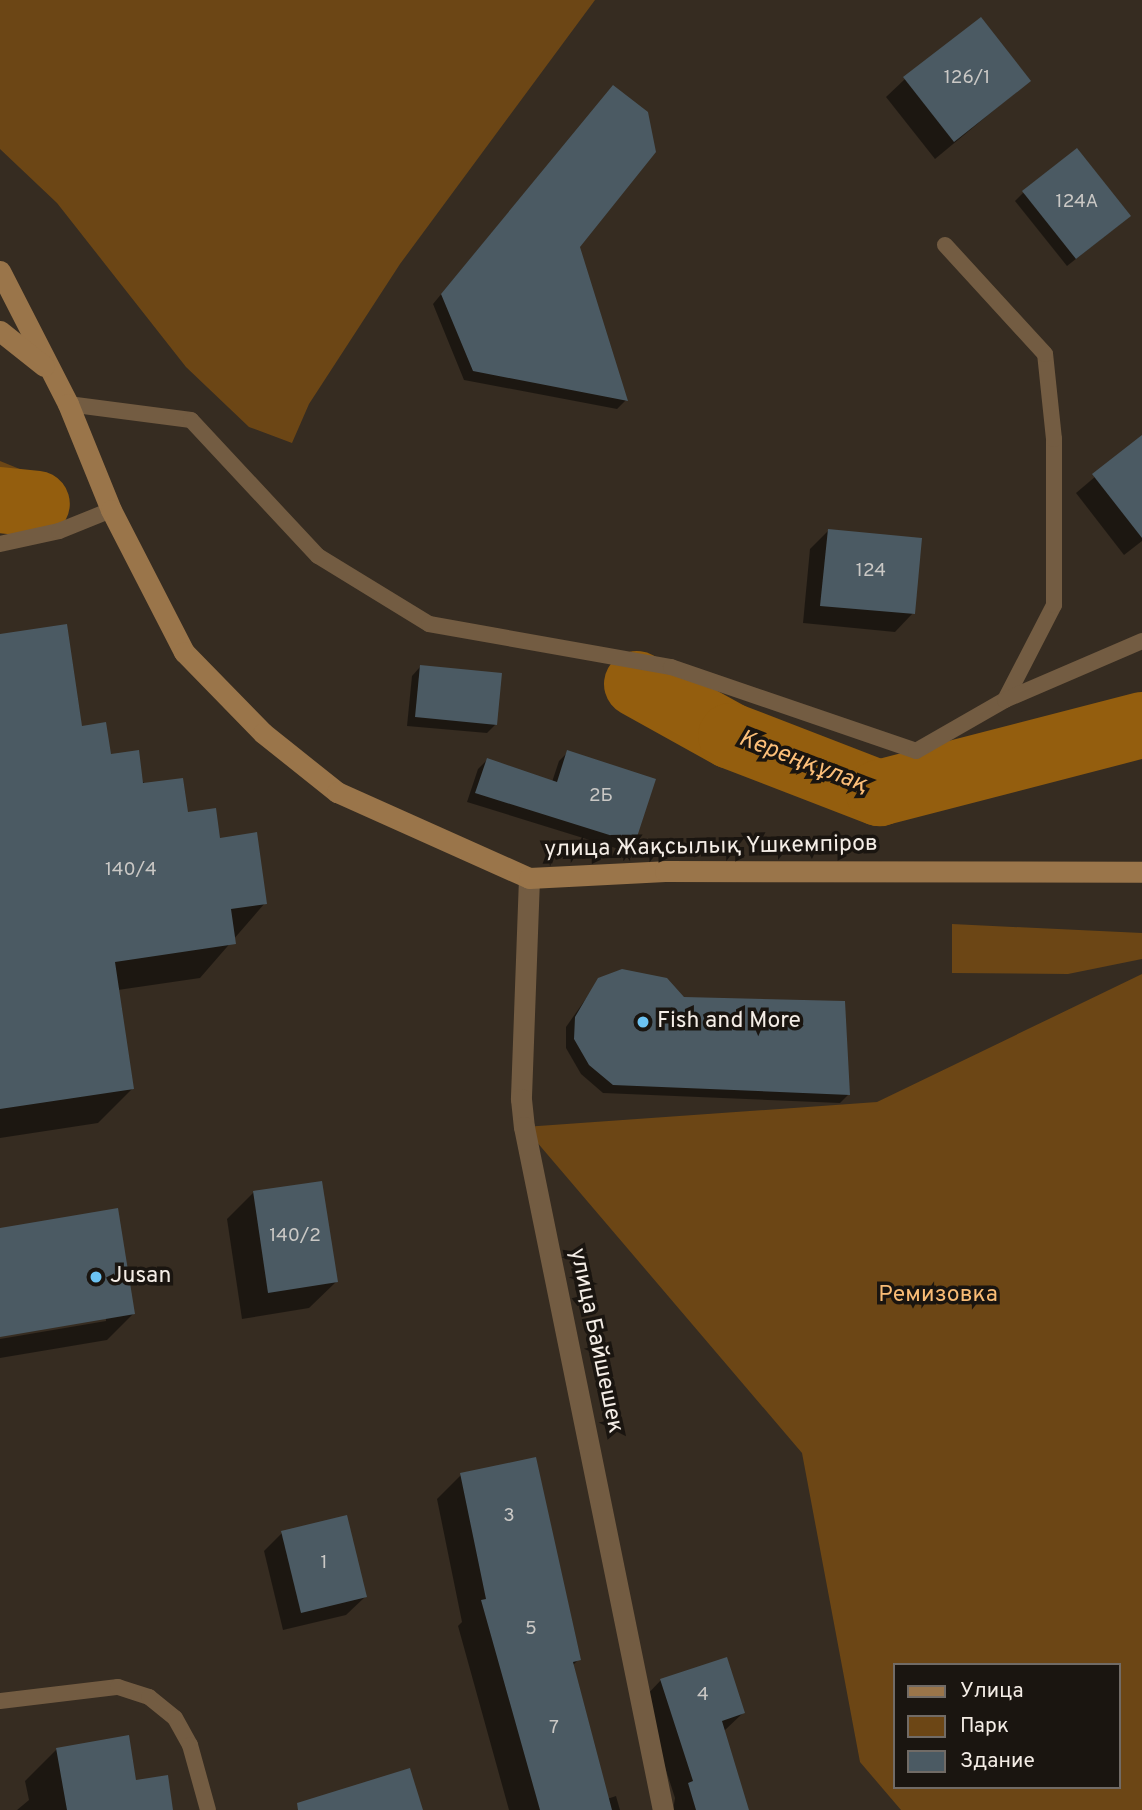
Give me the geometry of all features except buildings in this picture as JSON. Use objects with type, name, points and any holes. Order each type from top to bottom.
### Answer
[{"type":"street","points":[[0,271],[51,372]]},
{"type":"street","name":"улица Жақсылық Үшкемпіров","points":[[0,331],[51,372],[68,404],[111,510],[184,652],[263,733],[337,792],[530,878],[665,871],[1142,872]]},
{"type":"street","name":"улица Байшешек","points":[[530,878],[521,1098],[524,1127],[663,1810]]},
{"type":"lane","points":[[945,245],[1045,354],[1054,439],[1054,605],[1005,700]]},
{"type":"lane","points":[[68,404],[191,420],[318,556],[429,624],[671,667],[916,751],[1005,700],[1142,641]]},
{"type":"lane","points":[[0,544],[58,531],[111,510]]},
{"type":"lane","points":[[0,1701],[118,1687],[149,1697],[175,1718],[190,1745],[208,1810]]},
{"type":"green space","points":[[0,0],[595,0],[400,264],[309,404],[292,443],[249,427],[186,367],[57,203],[0,149]]},
{"type":"green space","points":[[0,461],[59,485],[0,499]]},
{"type":"green space","points":[[952,924],[1142,933],[1142,959],[1068,974],[952,973]]},
{"type":"green space","name":"Ремизовка","points":[[1142,974],[1142,1810],[901,1810],[860,1762],[802,1453],[524,1127],[877,1102]]},
{"type":"waterway","name":"Кереңқұлақ","points":[[0,500],[37,504]]},
{"type":"waterway","name":"Кереңқұлақ","points":[[637,684],[731,736],[879,793],[1142,725]]},
{"type":"place","name":"Fish and More","points":[[643,1022]]},
{"type":"place","name":"Jusan","points":[[96,1277]]}]
